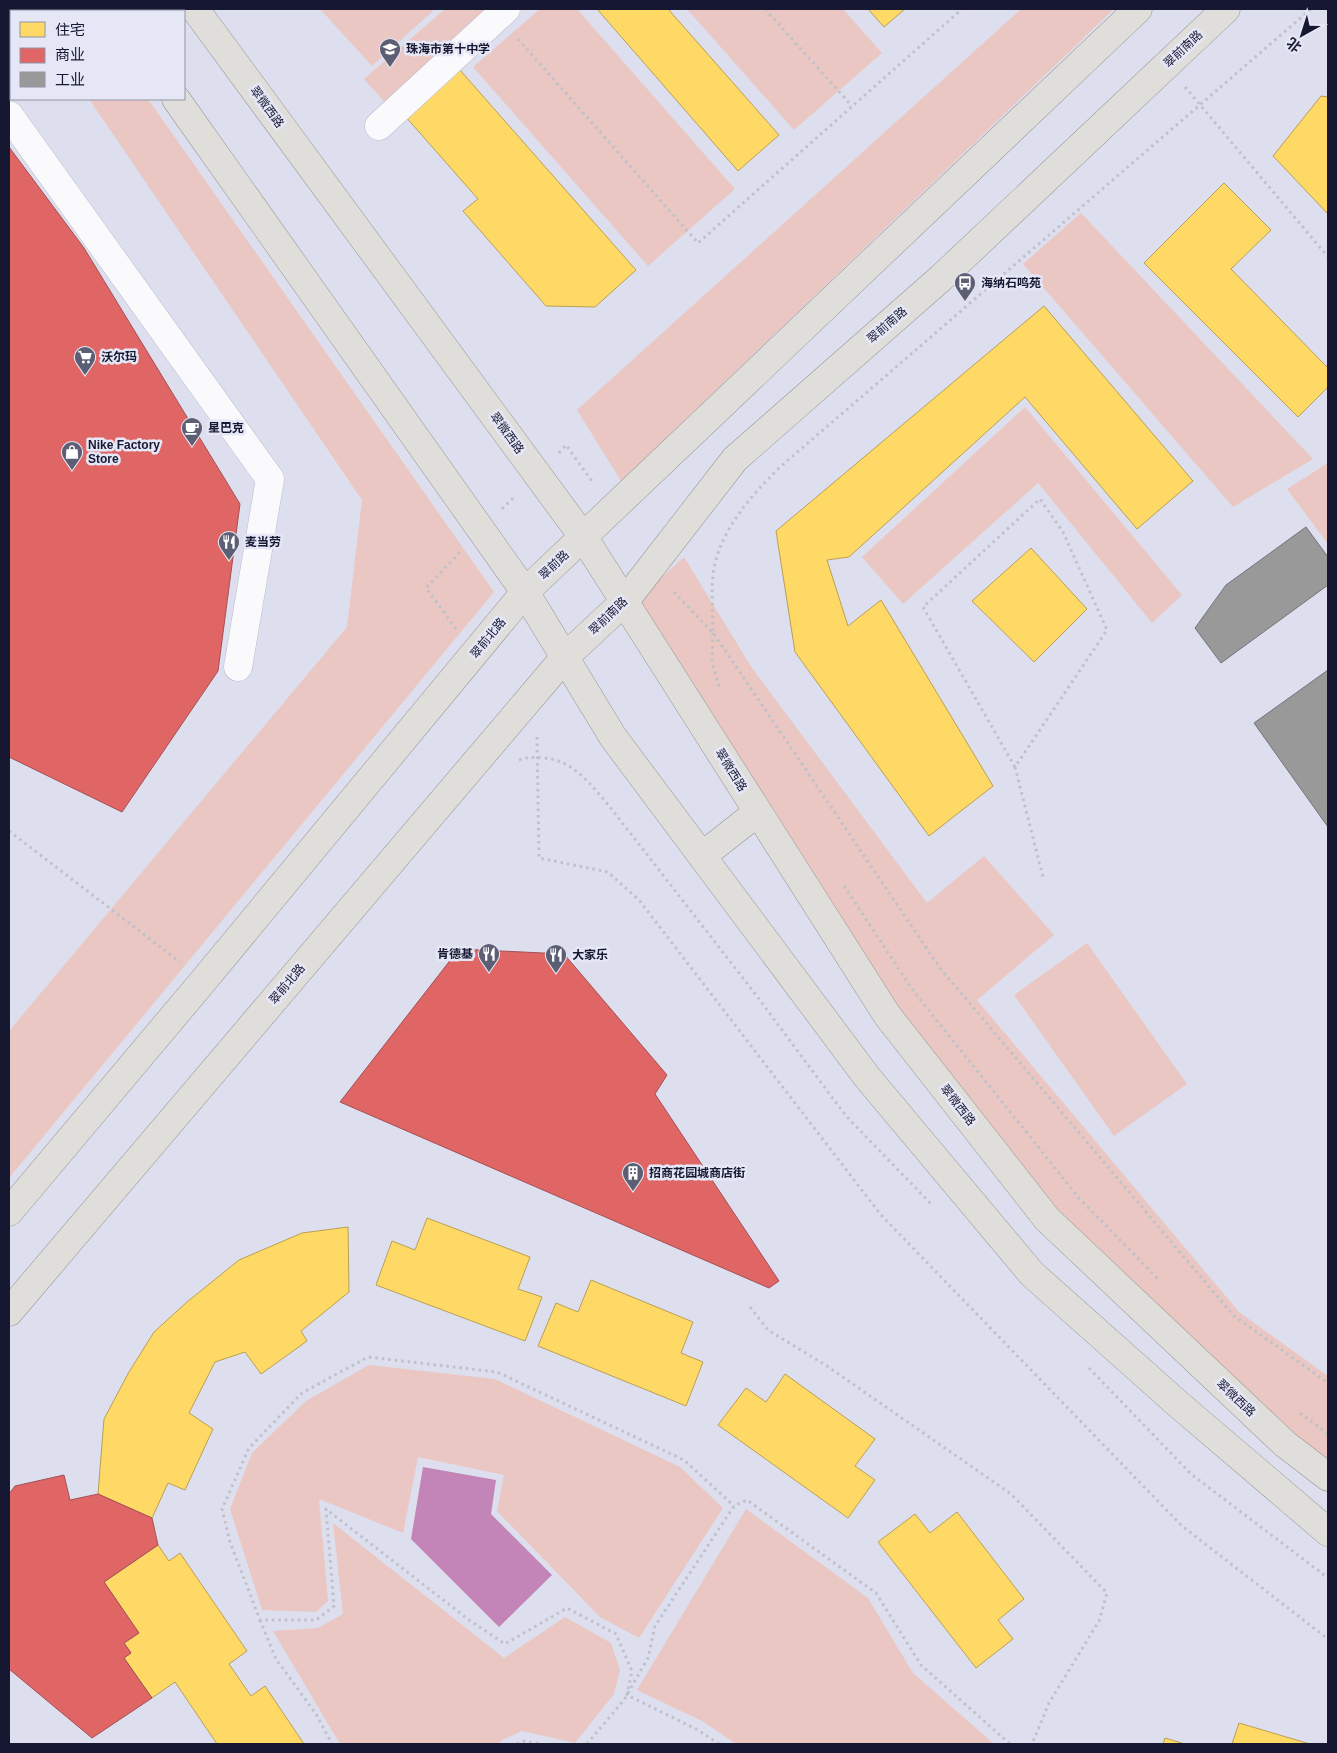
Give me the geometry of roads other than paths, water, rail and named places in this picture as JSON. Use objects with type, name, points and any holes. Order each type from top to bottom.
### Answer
[{"type":"main road","name":"翠微西路","points":[[195,9],[584,538],[887,1015],[1047,1219],[1286,1444],[1328,1477]]},
{"type":"main road","points":[[584,538],[1138,9]]},
{"type":"main road","name":"翠前南路","points":[[564,657],[625,601],[735,459],[941,278],[1226,9]]},
{"type":"main road","points":[[177,100],[525,592],[613,737],[867,1077],[1032,1274],[1178,1404],[1328,1532]]},
{"type":"main road","name":"翠前路","points":[[525,592],[584,538]]},
{"type":"main road","name":"翠前北路","points":[[9,1212],[525,592]]},
{"type":"main road","name":"翠前北路","points":[[9,1312],[564,657]]},
{"type":"main road","points":[[702,856],[758,812]]},
{"type":"lane","points":[[379,126],[502,13]]},
{"type":"lane","points":[[9,115],[270,479],[238,667]]},
{"type":"place","name":"珠海市第十中学","points":[[390,68]]},
{"type":"place","name":"海纳石鸣苑","points":[[965,302]]},
{"type":"place","name":"沃尔玛","points":[[85,376]]},
{"type":"place","name":"星巴克","points":[[192,447]]},
{"type":"place","name":"Nike Factory Store","points":[[72,471]]},
{"type":"place","name":"麦当劳","points":[[229,561]]},
{"type":"place","name":"肯德基","points":[[489,973]]},
{"type":"place","name":"大家乐","points":[[556,974]]},
{"type":"place","name":"招商花园城商店街","points":[[633,1192]]}]
